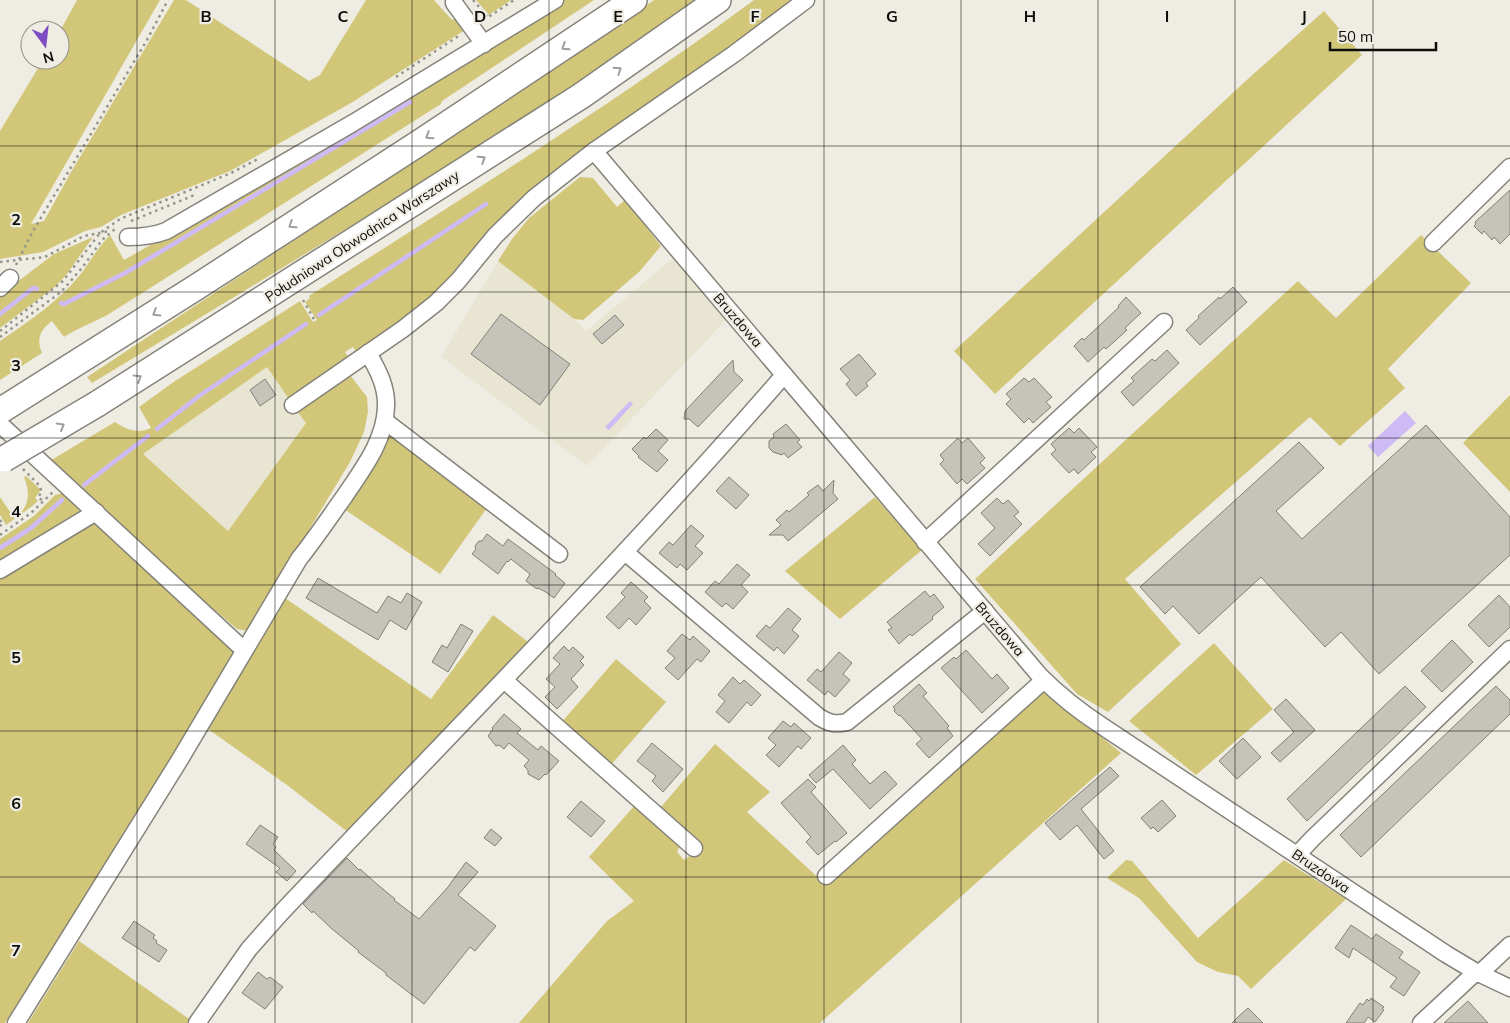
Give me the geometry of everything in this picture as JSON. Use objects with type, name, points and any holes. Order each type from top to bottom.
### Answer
[{"type":"highway","points":[[0,412],[196,288],[634,0]]},
{"type":"highway","name":"Południowa Obwodnica Warszawy","points":[[9,463],[97,404],[573,101],[718,0]]},
{"type":"street","points":[[128,237],[144,237],[166,231],[353,123],[555,0]]},
{"type":"street","points":[[293,405],[403,329],[436,303],[458,281],[514,216],[534,198],[594,151],[734,54],[806,0]]},
{"type":"street","points":[[454,2],[484,44]]},
{"type":"street","name":"Bruzdowa","points":[[594,151],[1044,680],[1076,708],[1446,954],[1477,973],[1510,988]]},
{"type":"street","points":[[1433,243],[1510,168]]},
{"type":"street","points":[[925,542],[1164,322]]},
{"type":"street","points":[[16,1023],[179,761],[299,559],[317,536],[366,463],[378,441],[385,421],[385,392],[377,367],[368,353]]},
{"type":"street","points":[[197,1023],[255,942],[625,552],[784,375]]},
{"type":"street","points":[[385,421],[559,554]]},
{"type":"street","points":[[0,424],[244,650]]},
{"type":"street","points":[[0,570],[96,512]]},
{"type":"street","points":[[625,552],[819,717],[828,723],[834,724],[847,722],[985,611]]},
{"type":"street","points":[[1297,855],[1510,649]]},
{"type":"street","points":[[504,680],[694,848]]},
{"type":"street","points":[[826,876],[1044,680]]},
{"type":"street","points":[[1421,1023],[1510,945]]},
{"type":"path","points":[[19,260],[33,231],[168,0]]},
{"type":"path","points":[[473,0],[488,17]]},
{"type":"path","points":[[392,80],[514,0]]},
{"type":"path","points":[[0,331],[63,281],[100,233],[120,219],[231,173],[262,157]]},
{"type":"path","points":[[0,262],[45,256],[84,236],[112,231],[128,237]]},
{"type":"path","points":[[303,300],[315,321]]},
{"type":"path","points":[[9,463],[41,488],[42,492],[38,497],[44,502]]},
{"type":"path","points":[[0,535],[31,513],[53,492]]},
{"type":"path","points":[[0,520],[3,524],[0,526]]},
{"type":"shaded area","points":[[77,0],[160,0],[31,224],[44,221],[71,172],[174,0],[186,0],[309,81],[320,75],[366,0],[434,0],[452,20],[459,15],[468,28],[351,103],[230,171],[121,215],[101,227],[85,231],[43,252],[0,259],[0,131],[37,70],[70,70],[70,20],[66,20]]},
{"type":"shaded area","points":[[476,0],[511,0],[489,15]]},
{"type":"shaded area","points":[[564,0],[594,0],[442,101],[441,104],[109,314],[64,337],[52,321],[40,335],[39,343],[42,353],[0,380],[0,341],[32,319],[63,294],[110,235],[124,260],[316,151]]},
{"type":"shaded area","points":[[654,0],[696,0],[577,83],[409,190],[92,383],[87,377],[528,86]]},
{"type":"shaded area","points":[[754,0],[796,0],[599,139],[439,292],[415,312],[357,353],[353,347],[345,352],[350,359],[289,399],[267,367],[143,454],[228,531],[306,423],[297,411],[350,375],[367,397],[368,412],[364,432],[350,462],[248,631],[237,629],[121,530],[80,489],[78,484],[48,462],[115,422],[133,430],[141,431],[151,428],[139,407],[175,381],[300,301],[313,322],[317,320],[305,302],[310,298],[309,296],[590,115]]},
{"type":"shaded area","points":[[1324,11],[1362,55],[995,394],[954,351]]},
{"type":"shaded area","points":[[580,177],[593,178],[617,207],[625,200],[661,246],[639,272],[583,320],[574,319],[498,261],[512,239],[529,218]]},
{"type":"shaded area","points":[[1421,235],[1471,283],[1388,369],[1405,388],[1340,446],[1310,417],[1125,579],[1181,644],[1108,712],[1077,694],[975,579],[1298,281],[1336,318]]},
{"type":"shaded area","points":[[93,237],[67,274],[56,286],[0,328],[0,295],[54,254]]},
{"type":"shaded area","points":[[673,258],[726,320],[587,466],[441,357],[498,261],[574,319],[586,331]]},
{"type":"shaded area","points":[[267,367],[306,423],[228,531],[143,454]]},
{"type":"shaded area","points":[[1510,395],[1510,492],[1463,443]]},
{"type":"shaded area","points":[[630,401],[633,404],[609,430],[605,427]]},
{"type":"shaded area","points":[[1405,411],[1416,423],[1378,457],[1368,446]]},
{"type":"shaded area","points":[[390,435],[487,508],[440,574],[344,509]]},
{"type":"shaded area","points":[[26,476],[40,489],[35,498],[38,501],[16,518],[26,505],[28,489],[24,477]]},
{"type":"shaded area","points":[[63,493],[77,505],[80,513],[0,564],[0,539],[34,516],[55,495]]},
{"type":"shaded area","points":[[0,497],[15,519],[6,525],[0,515]]},
{"type":"shaded area","points":[[875,497],[922,550],[840,619],[785,571]]},
{"type":"shaded area","points":[[94,523],[110,535],[235,653],[109,862],[5,1023],[0,1023],[0,574]]},
{"type":"shaded area","points":[[285,598],[431,699],[493,615],[532,645],[349,833],[287,785],[205,727]]},
{"type":"shaded area","points":[[1214,643],[1273,709],[1196,775],[1129,721]]},
{"type":"shaded area","points":[[616,659],[666,702],[610,766],[561,723]]},
{"type":"shaded area","points":[[1043,689],[1121,753],[820,1023],[519,1023],[607,921],[634,901],[589,857],[636,804],[681,844],[677,852],[684,860],[703,846],[660,808],[715,744],[770,792],[747,812],[825,884]]},
{"type":"shaded area","points":[[1126,860],[1132,861],[1198,938],[1284,860],[1346,899],[1251,989],[1238,976],[1218,972],[1197,962],[1139,898],[1107,878]]},
{"type":"shaded area","points":[[79,941],[192,1021],[190,1023],[28,1023]]},
{"type":"building","points":[[1510,190],[1510,234],[1500,244],[1494,237],[1492,240],[1484,231],[1482,234],[1474,226],[1475,222]]},
{"type":"building","points":[[1233,287],[1247,302],[1200,345],[1186,330],[1199,318],[1198,316]]},
{"type":"building","points":[[1126,297],[1141,313],[1125,328],[1127,330],[1088,362],[1074,346],[1082,338],[1084,340],[1101,324],[1119,307]]},
{"type":"building","points":[[501,314],[570,364],[540,405],[471,354]]},
{"type":"building","points":[[615,315],[624,325],[602,344],[593,334]]},
{"type":"building","points":[[1167,350],[1179,363],[1133,406],[1121,392],[1134,381],[1131,378],[1152,359],[1155,361]]},
{"type":"building","points":[[859,354],[876,374],[866,383],[868,386],[856,396],[846,384],[850,380],[840,369]]},
{"type":"building","points":[[733,360],[734,372],[743,380],[698,427],[689,419],[684,419],[685,411]]},
{"type":"building","points":[[1024,378],[1029,382],[1034,378],[1052,397],[1046,402],[1051,407],[1033,423],[1029,418],[1024,423],[1006,404],[1011,399],[1006,394]]},
{"type":"building","points":[[265,379],[276,395],[260,406],[250,390]]},
{"type":"building","points":[[786,424],[800,440],[797,442],[802,447],[788,458],[784,453],[782,455],[773,452],[769,448],[769,441],[774,437],[773,434]]},
{"type":"building","points":[[1426,425],[1510,517],[1510,555],[1379,674],[1341,632],[1325,647],[1261,577],[1199,634],[1173,606],[1165,614],[1140,587],[1299,442],[1324,468],[1276,511],[1302,539]]},
{"type":"building","points":[[1069,428],[1074,433],[1079,428],[1097,447],[1091,452],[1096,457],[1078,474],[1074,469],[1069,473],[1051,454],[1056,450],[1051,444]]},
{"type":"building","points":[[656,429],[668,440],[658,451],[668,460],[657,472],[638,457],[632,449],[644,437],[646,439]]},
{"type":"building","points":[[958,438],[962,443],[968,438],[985,458],[980,463],[985,468],[967,484],[962,479],[957,484],[940,464],[944,460],[940,455]]},
{"type":"building","points":[[729,477],[749,495],[736,509],[716,491]]},
{"type":"building","points":[[834,480],[833,493],[838,499],[805,527],[788,541],[783,535],[769,535],[781,525],[776,520],[809,495],[807,493],[818,485],[823,491]]},
{"type":"building","points":[[997,498],[1003,504],[1008,500],[1019,512],[1014,516],[1022,524],[990,556],[978,544],[995,528],[981,513]]},
{"type":"building","points":[[691,525],[704,536],[695,546],[703,553],[687,570],[680,564],[677,568],[659,553],[669,542],[673,545]]},
{"type":"building","points":[[487,534],[503,546],[508,539],[556,574],[565,583],[554,598],[526,581],[530,574],[511,559],[507,561],[498,574],[472,554],[476,549],[475,546]]},
{"type":"building","points":[[737,564],[750,575],[741,585],[748,592],[733,609],[726,603],[722,607],[705,592],[715,581],[719,584]]},
{"type":"building","points":[[318,578],[377,613],[388,596],[401,603],[407,593],[422,602],[406,630],[390,620],[378,640],[306,598]]},
{"type":"building","points":[[631,582],[648,597],[644,601],[651,608],[636,625],[629,618],[619,629],[606,617],[625,597],[621,593]]},
{"type":"building","points":[[925,591],[930,597],[934,594],[944,607],[932,617],[933,619],[912,636],[910,634],[899,644],[888,630],[892,628],[887,622]]},
{"type":"building","points":[[1499,595],[1510,607],[1510,627],[1489,647],[1468,625]]},
{"type":"building","points":[[788,608],[801,619],[792,630],[799,636],[784,654],[777,647],[774,651],[756,636],[766,625],[770,628]]},
{"type":"building","points":[[461,624],[473,631],[448,672],[432,662],[442,645],[447,648]]},
{"type":"building","points":[[682,634],[690,640],[693,636],[710,651],[701,662],[697,659],[678,680],[665,668],[675,658],[667,651]]},
{"type":"building","points":[[1452,640],[1473,662],[1442,692],[1421,671]]},
{"type":"building","points":[[564,646],[569,651],[573,647],[584,657],[580,661],[584,665],[571,679],[578,687],[557,709],[545,697],[555,687],[546,679],[560,664],[553,658]]},
{"type":"building","points":[[966,650],[992,679],[997,674],[1009,688],[982,713],[941,668]]},
{"type":"building","points":[[839,652],[852,663],[843,674],[850,680],[835,697],[828,691],[825,695],[807,680],[817,669],[821,672]]},
{"type":"building","points":[[733,677],[740,684],[744,680],[761,695],[751,706],[747,702],[729,723],[716,712],[725,701],[718,695]]},
{"type":"building","points":[[919,684],[927,693],[923,696],[949,726],[947,728],[953,736],[929,758],[916,744],[922,739],[894,711],[893,707]]},
{"type":"building","points":[[1405,686],[1426,707],[1307,821],[1287,799]]},
{"type":"building","points":[[1496,686],[1510,700],[1510,714],[1361,857],[1340,835]]},
{"type":"building","points":[[1286,699],[1315,730],[1280,762],[1271,753],[1294,732],[1274,710]]},
{"type":"building","points":[[504,714],[521,729],[517,733],[538,750],[541,746],[559,761],[539,780],[528,774],[528,770],[524,766],[529,760],[509,743],[504,749],[499,745],[496,746],[488,736]]},
{"type":"building","points":[[783,721],[791,727],[794,723],[811,738],[801,749],[798,746],[779,767],[766,755],[776,745],[768,738]]},
{"type":"building","points":[[1243,738],[1261,757],[1237,779],[1219,761]]},
{"type":"building","points":[[652,743],[683,769],[663,792],[652,781],[656,776],[637,761]]},
{"type":"building","points":[[843,745],[856,760],[852,764],[870,784],[885,771],[897,784],[870,809],[833,769],[816,783],[809,775]]},
{"type":"building","points":[[1110,767],[1119,776],[1081,809],[1114,851],[1104,859],[1077,825],[1060,840],[1045,823]]},
{"type":"building","points":[[808,779],[816,787],[811,792],[847,833],[818,855],[806,842],[811,837],[781,803]]},
{"type":"building","points":[[1162,800],[1176,816],[1158,832],[1153,827],[1151,829],[1141,818]]},
{"type":"building","points":[[581,801],[605,821],[591,837],[567,817]]},
{"type":"building","points":[[260,825],[278,837],[273,844],[276,847],[274,850],[296,871],[287,881],[276,872],[280,868],[246,844]]},
{"type":"building","points":[[491,829],[502,838],[495,846],[484,838]]},
{"type":"building","points":[[347,858],[394,900],[419,919],[448,887],[466,862],[478,872],[458,895],[496,926],[475,951],[470,947],[424,1004],[358,952],[303,904]]},
{"type":"building","points":[[134,921],[155,935],[153,938],[157,941],[156,943],[167,950],[159,962],[122,938]]},
{"type":"building","points":[[1351,925],[1372,939],[1376,934],[1403,952],[1399,958],[1420,972],[1404,996],[1390,987],[1397,978],[1353,948],[1349,958],[1335,948]]},
{"type":"building","points":[[258,972],[267,979],[270,977],[283,987],[265,1009],[242,993]]},
{"type":"building","points":[[1371,998],[1384,1007],[1382,1009],[1384,1010],[1375,1022],[1368,1017],[1364,1023],[1346,1023],[1360,1003],[1363,1005],[1367,999],[1369,1001]]},
{"type":"building","points":[[1468,1001],[1488,1023],[1444,1023]]},
{"type":"building","points":[[1248,1008],[1263,1023],[1232,1023],[1239,1016]]},
{"type":"waterway","points":[[61,303],[64,304],[125,273],[410,102]]},
{"type":"waterway","points":[[319,315],[486,204]]},
{"type":"waterway","points":[[0,314],[33,288],[37,289]]},
{"type":"waterway","points":[[157,429],[199,396],[306,324]]},
{"type":"waterway","points":[[84,485],[148,436]]},
{"type":"waterway","points":[[0,548],[31,528],[62,500]]}]
